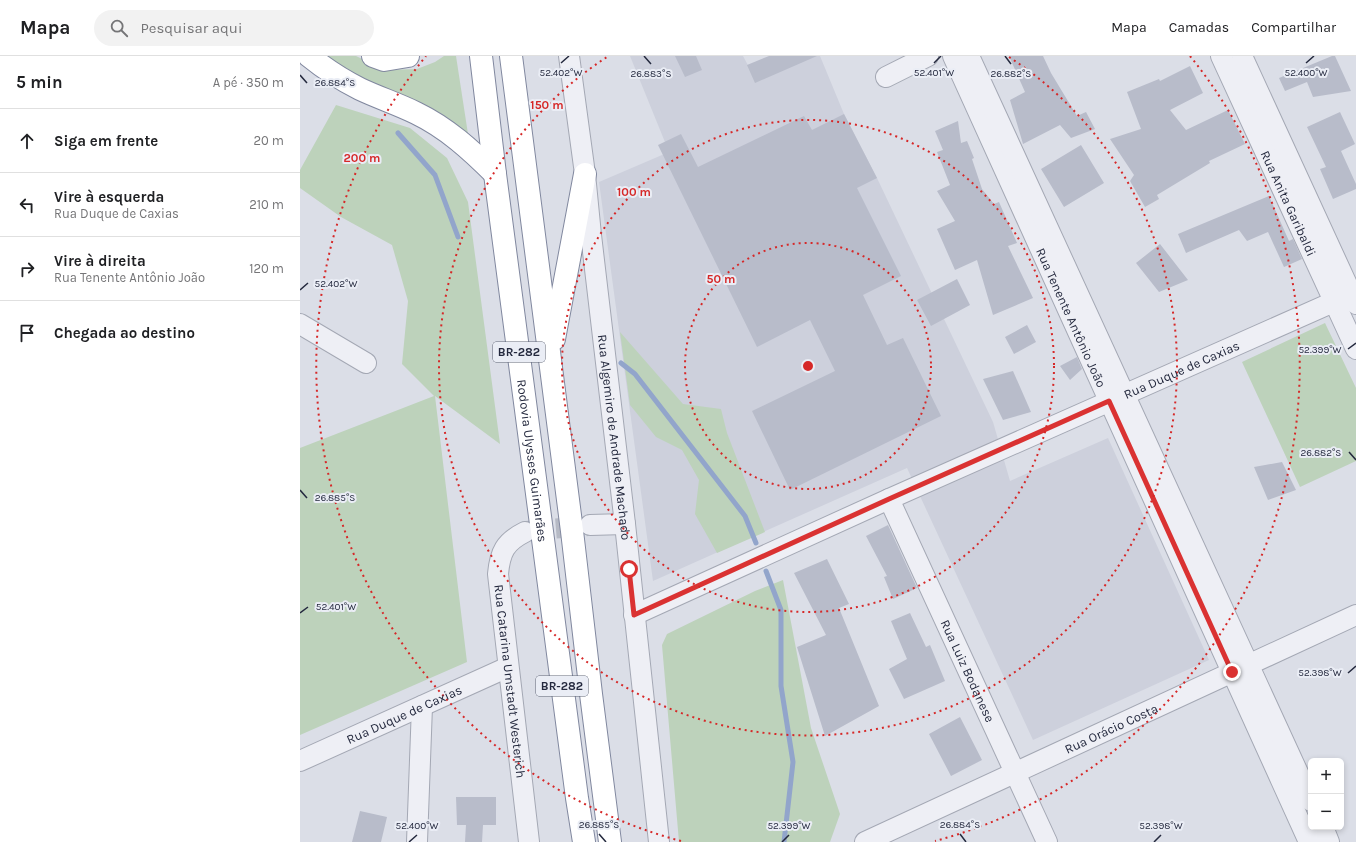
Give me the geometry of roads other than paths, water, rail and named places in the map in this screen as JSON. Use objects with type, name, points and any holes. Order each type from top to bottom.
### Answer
[{"type":"highway","points":[[309,56],[328,71],[360,89],[433,122],[470,149],[495,174]]},
{"type":"highway","points":[[373,56],[384,60],[408,56]]},
{"type":"highway","name":"Rodovia Ulysses Guimarães","points":[[482,56],[495,174],[584,842]]},
{"type":"highway","name":"BR-282","points":[[511,56],[610,842]]},
{"type":"highway","points":[[550,357],[586,174]]},
{"type":"street","name":"Rua Algemiro de Andrade Machado","points":[[569,56],[586,174],[591,236],[625,524],[659,842]]},
{"type":"street","points":[[886,76],[928,56]]},
{"type":"street","name":"Rua Tenente Antônio João","points":[[953,56],[1004,151],[1314,832],[1329,842]]},
{"type":"street","name":"Rua Tenente Antônio João","points":[[969,56],[1004,151]]},
{"type":"street","name":"Rua Anita Garibaldi","points":[[1222,56],[1252,100],[1285,172],[1350,298],[1356,349]]},
{"type":"street","name":"Rua Anita Garibaldi","points":[[1242,56],[1252,100]]},
{"type":"street","name":"Rua Duque de Caxias","points":[[634,615],[1116,398],[1350,298]]},
{"type":"street","points":[[300,324],[366,363]]},
{"type":"street","name":"Rua Luiz Bodanese","points":[[889,499],[1047,842]]},
{"type":"street","points":[[590,526],[625,524]]},
{"type":"street","name":"Rua Catarina Umstadt Westerich","points":[[525,532],[513,538],[506,546],[499,560],[498,574],[529,842]]},
{"type":"street","name":"Rua Orácio Costa","points":[[865,842],[1356,615]]},
{"type":"street","name":"Rua Duque de Caxias","points":[[300,760],[508,667]]},
{"type":"street","points":[[417,842],[422,706]]},
{"type":"street","name":"Rua Tenente Antônio João","points":[[1282,760],[1308,797]]},
{"type":"waterway","points":[[398,133],[435,175],[458,237]]},
{"type":"waterway","points":[[621,363],[635,374],[745,516],[756,543]]},
{"type":"waterway","points":[[766,571],[781,610],[781,686],[793,762],[784,842]]},
{"type":"tunnel","points":[[526,531],[588,526]]}]
